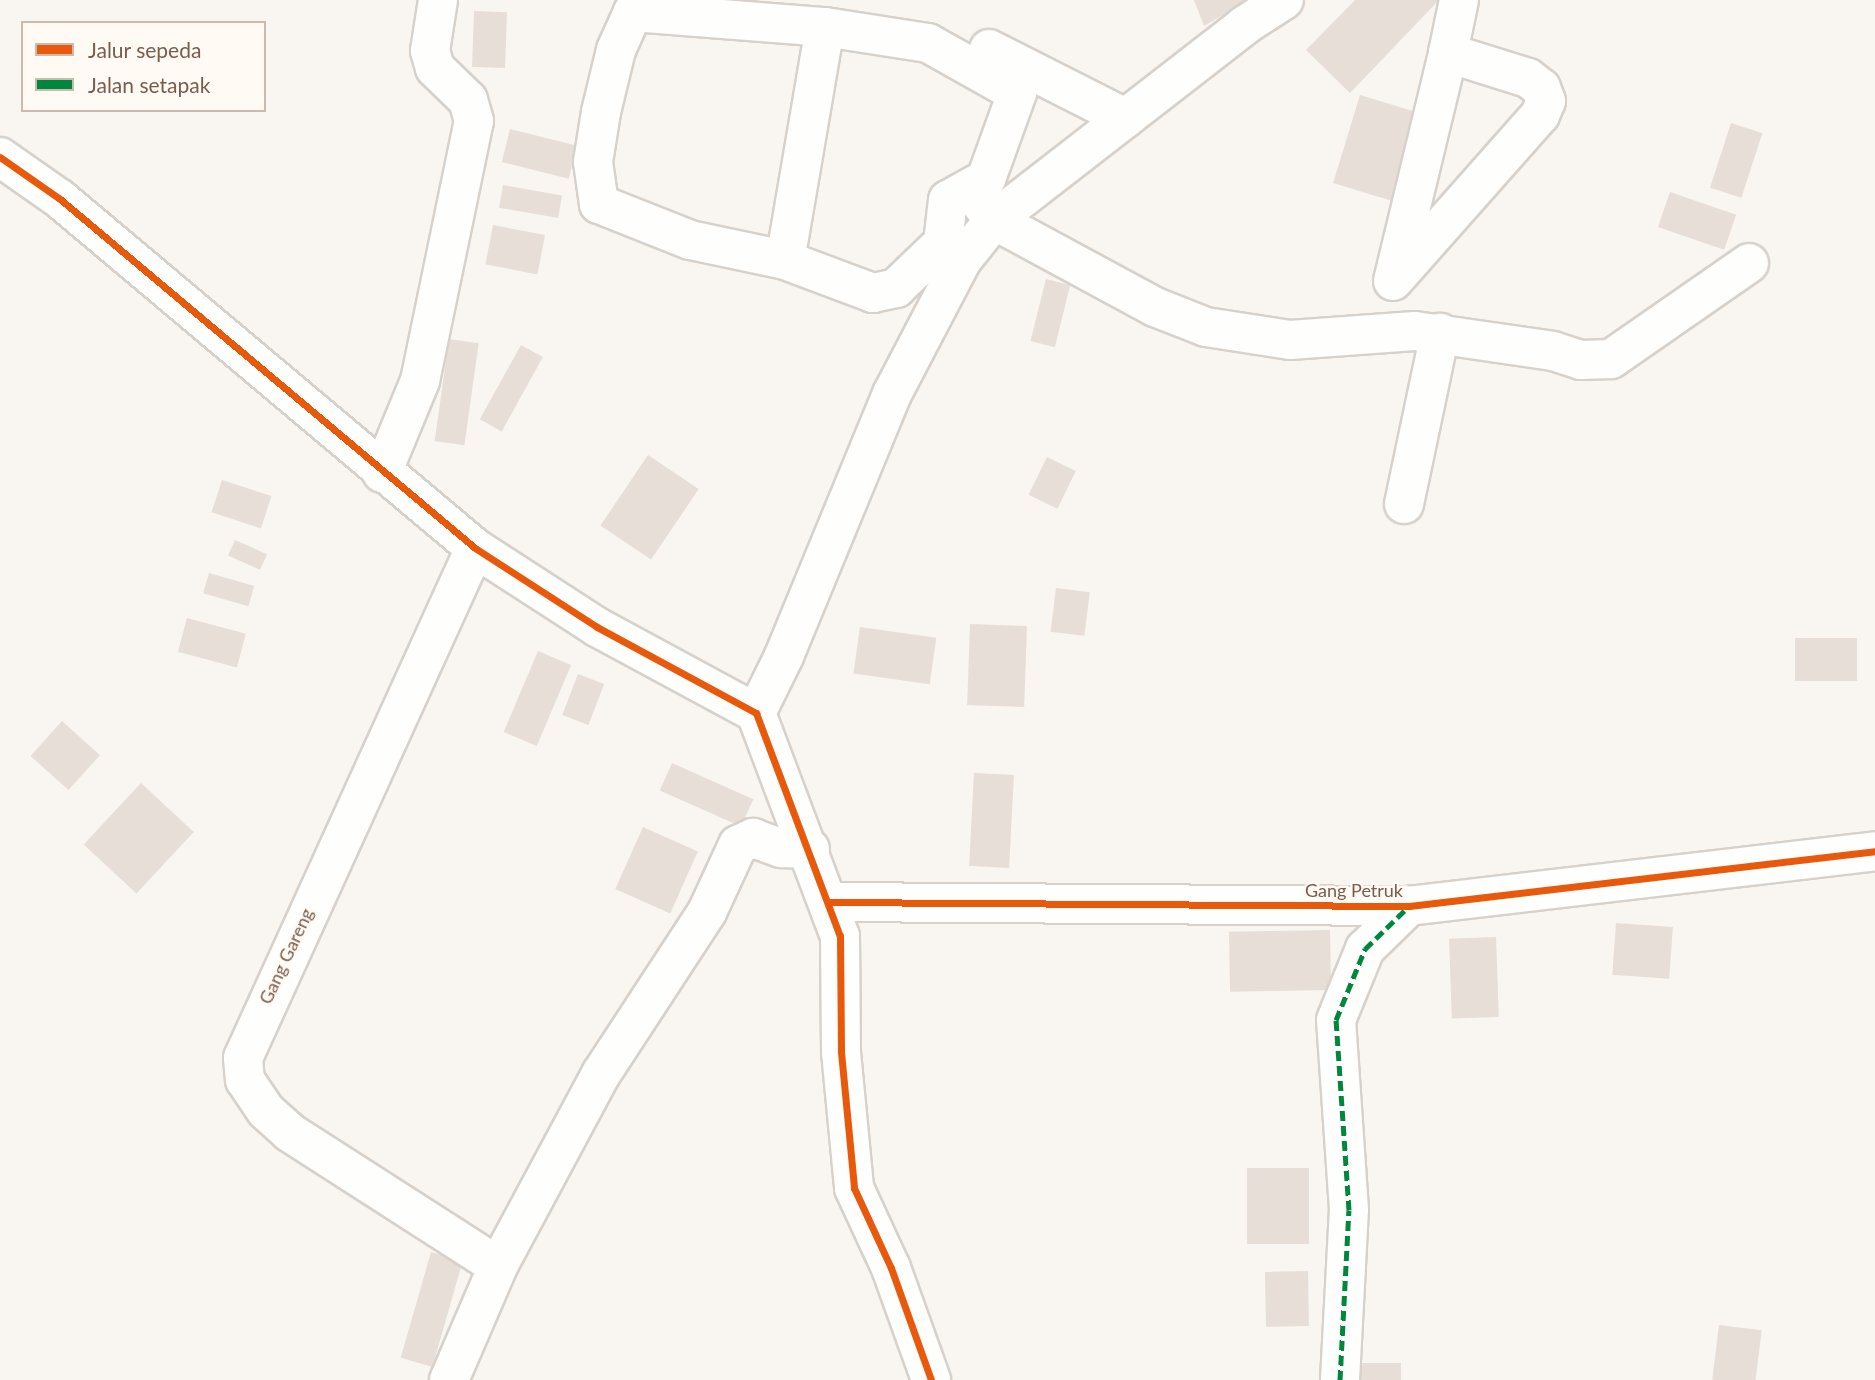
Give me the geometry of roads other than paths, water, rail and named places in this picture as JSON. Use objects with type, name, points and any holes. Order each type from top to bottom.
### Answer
[{"type":"street","points":[[382,473],[420,381],[474,121],[468,100],[435,68],[430,51],[438,0]]},
{"type":"street","points":[[791,0],[907,18],[974,41],[1125,118]]},
{"type":"street","points":[[756,713],[784,656],[953,252],[948,200],[977,181],[986,179],[1017,93],[928,43],[825,27],[633,12],[616,50],[601,112],[593,162],[599,204],[690,240],[785,260],[873,293],[886,292],[953,252],[1125,118],[1284,0]]},
{"type":"street","points":[[1378,333],[1393,281],[1459,0]]},
{"type":"street","points":[[785,260],[825,27]]},
{"type":"street","points":[[1393,281],[1540,115],[1546,102],[1541,88],[1528,78],[1448,53]]},
{"type":"street","points":[[0,157],[102,234],[382,473],[475,548],[597,626],[756,713],[810,849],[840,936],[841,1052],[854,1188],[891,1268],[931,1380]]},
{"type":"street","points":[[977,181],[981,207],[994,220],[1155,307],[1206,327],[1290,340],[1378,333],[1440,333],[1581,360],[1611,359],[1749,263]]},
{"type":"street","points":[[1404,504],[1440,333]]},
{"type":"street","name":"Gang Gareng","points":[[475,548],[243,1058],[245,1080],[265,1111],[289,1132],[498,1266]]},
{"type":"street","points":[[449,1380],[498,1266],[601,1074],[707,912],[738,845],[753,838],[782,848],[810,849]]},
{"type":"street","name":"Gang Petruk","points":[[829,902],[1409,906],[1875,851]]},
{"type":"street","points":[[1340,1380],[1349,1210],[1336,1020],[1365,949],[1409,906]]}]
